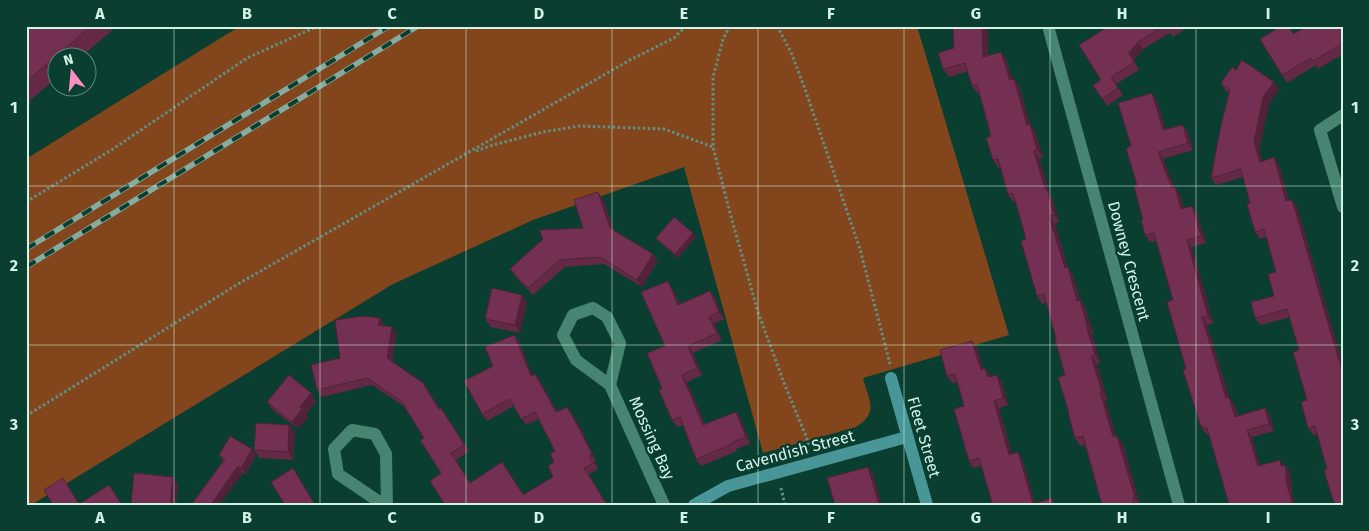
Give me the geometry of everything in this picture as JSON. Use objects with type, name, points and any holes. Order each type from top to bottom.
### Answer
[{"type":"street","name":"Downey Crescent","points":[[1048,26],[1179,505]]},
{"type":"street","points":[[1343,115],[1320,130],[1343,207]]},
{"type":"street","name":"Mossing Bay","points":[[610,385],[620,343],[608,317],[593,308],[573,315],[563,335],[576,360],[610,385],[664,505]]},
{"type":"street","name":"Fleet Street","points":[[891,378],[927,505]]},
{"type":"street","points":[[352,430],[376,434],[386,454],[385,505],[338,474],[334,449],[352,430]]},
{"type":"street","name":"Cavendish Street","points":[[694,505],[728,486],[907,437]]},
{"type":"path","points":[[26,202],[113,149],[246,58],[318,26]]},
{"type":"path","points":[[26,416],[238,284],[630,60],[674,38],[686,26]]},
{"type":"path","points":[[730,26],[723,39],[714,77],[714,147],[730,213],[758,312],[806,436],[814,463]]},
{"type":"path","points":[[777,26],[798,70],[860,249],[890,366],[891,378]]},
{"type":"path","points":[[467,154],[543,132],[579,126],[664,129],[714,147]]},
{"type":"shaded area","points":[[240,26],[917,26],[1009,335],[863,378],[870,410],[868,416],[856,427],[763,453],[684,167],[533,220],[393,284],[31,505],[26,505],[26,159]]},
{"type":"building","points":[[26,26],[91,26],[65,48],[48,48],[48,63],[26,82]]},
{"type":"building","points":[[953,26],[982,26],[983,57],[1001,52],[1010,80],[1014,79],[1027,125],[1030,124],[1037,150],[1034,151],[1054,215],[1049,216],[1065,268],[1068,267],[1077,301],[1080,300],[1095,355],[1091,356],[1102,392],[1100,392],[1113,437],[1117,436],[1135,498],[1133,498],[1134,505],[1102,505],[1083,436],[1075,438],[1058,377],[1065,375],[1044,294],[1037,296],[1021,241],[1026,239],[1013,193],[1008,194],[998,159],[993,160],[986,138],[991,136],[977,84],[972,86],[965,63],[943,69],[938,53],[954,48]]},
{"type":"building","points":[[1109,26],[1164,26],[1138,42],[1129,53],[1134,62],[1111,77],[1118,88],[1102,99],[1093,85],[1101,80],[1079,45]]},
{"type":"building","points":[[1281,26],[1289,26],[1293,34],[1307,26],[1343,26],[1343,43],[1313,61],[1311,58],[1282,75],[1260,39]]},
{"type":"building","points":[[1242,60],[1274,82],[1263,97],[1254,142],[1260,162],[1274,157],[1286,201],[1292,200],[1343,374],[1343,505],[1336,505],[1332,497],[1324,470],[1327,469],[1315,426],[1308,428],[1301,402],[1307,400],[1293,352],[1299,350],[1287,309],[1255,318],[1251,302],[1274,296],[1268,274],[1276,272],[1264,229],[1255,232],[1247,204],[1250,203],[1241,169],[1211,178],[1230,90],[1221,83],[1232,67],[1236,70]]},
{"type":"building","points":[[1152,93],[1163,130],[1183,125],[1188,143],[1158,152],[1172,188],[1175,187],[1181,209],[1192,206],[1201,236],[1187,240],[1208,316],[1202,317],[1226,398],[1229,397],[1235,417],[1265,408],[1269,424],[1247,430],[1258,466],[1280,460],[1281,466],[1285,465],[1287,485],[1293,505],[1229,505],[1207,428],[1201,427],[1183,370],[1186,369],[1167,302],[1173,300],[1154,233],[1145,235],[1141,220],[1143,220],[1134,186],[1137,185],[1126,148],[1131,146],[1118,103]]},
{"type":"building","points":[[598,192],[610,228],[653,254],[637,280],[600,257],[560,260],[528,288],[510,269],[543,239],[539,230],[583,228],[574,200]]},
{"type":"building","points":[[674,217],[693,233],[675,254],[656,238]]},
{"type":"building","points":[[668,281],[678,305],[710,291],[719,312],[709,317],[717,333],[688,346],[697,368],[682,375],[703,425],[736,412],[746,437],[696,459],[680,417],[672,420],[659,390],[662,388],[647,353],[665,346],[641,292]]},
{"type":"building","points":[[492,288],[522,295],[515,325],[485,319]]},
{"type":"building","points":[[363,316],[380,318],[378,325],[392,327],[387,358],[423,383],[439,410],[441,408],[464,445],[451,453],[470,483],[502,462],[523,495],[553,477],[548,466],[554,462],[550,454],[555,451],[535,412],[521,419],[510,399],[482,414],[464,381],[493,366],[485,347],[514,335],[531,376],[535,374],[556,412],[567,407],[573,417],[592,454],[589,456],[593,463],[584,468],[607,505],[445,505],[430,481],[441,473],[420,440],[424,438],[401,401],[367,378],[317,390],[311,365],[340,358],[335,320]]},
{"type":"building","points":[[972,341],[981,370],[985,368],[988,377],[997,375],[1003,398],[994,401],[1009,455],[1018,452],[1033,504],[1052,498],[1054,505],[981,505],[992,502],[979,458],[969,461],[954,409],[964,406],[955,374],[947,376],[940,350]]},
{"type":"building","points":[[289,375],[311,393],[300,407],[302,409],[292,422],[267,402]]},
{"type":"building","points":[[256,423],[289,425],[288,452],[254,450]]},
{"type":"building","points":[[230,436],[252,449],[241,468],[238,466],[212,503],[213,505],[191,505],[225,459],[219,455]]},
{"type":"building","points":[[868,467],[879,505],[835,505],[827,478]]},
{"type":"building","points":[[293,468],[315,505],[285,505],[271,482]]},
{"type":"building","points":[[134,473],[173,477],[170,505],[131,503]]},
{"type":"building","points":[[63,478],[79,504],[109,485],[122,505],[53,505],[44,490]]},
{"type":"railway","points":[[26,249],[389,26]]},
{"type":"railway","points":[[26,267],[418,26]]}]
